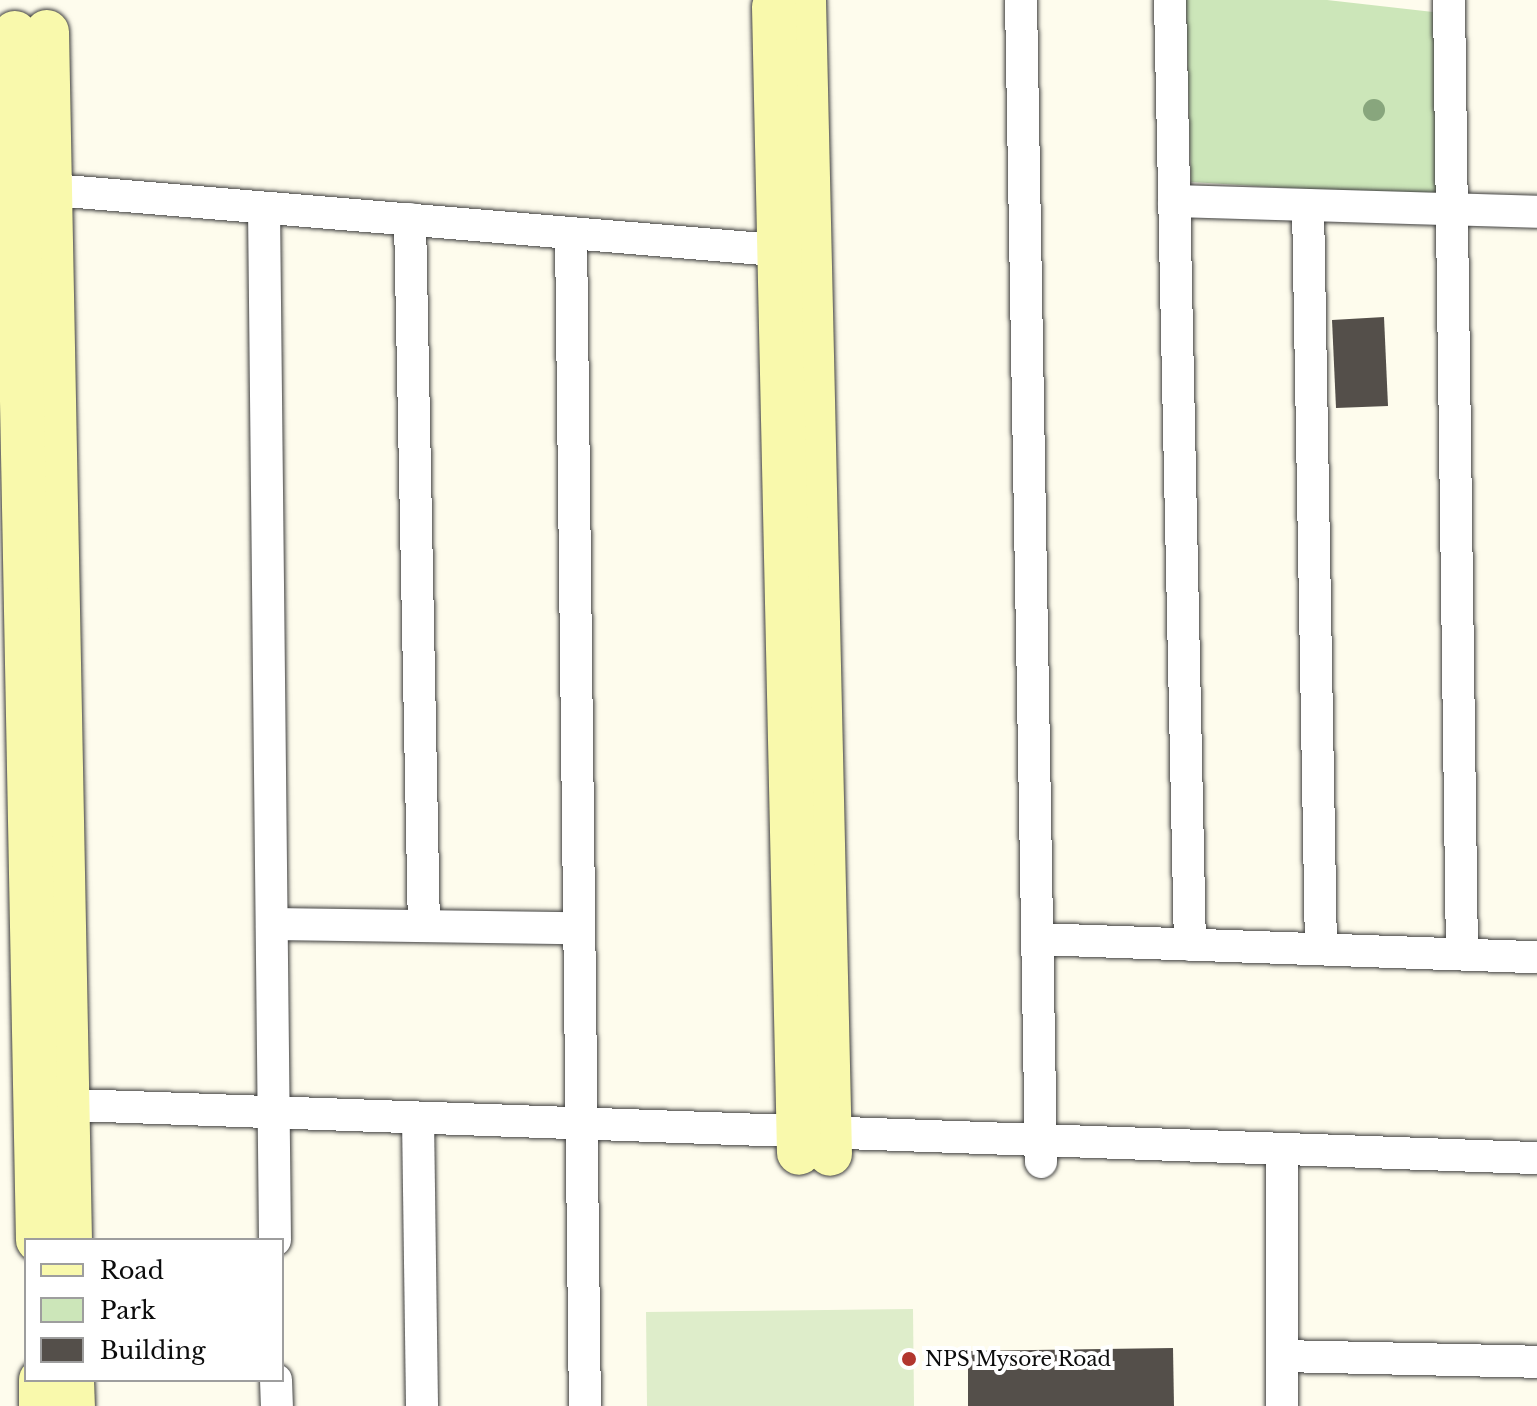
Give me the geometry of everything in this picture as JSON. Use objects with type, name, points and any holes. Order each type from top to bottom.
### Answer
[{"type":"street","points":[[774,0],[795,251]]},
{"type":"street","points":[[804,0],[795,251],[814,1143]]},
{"type":"street","points":[[1021,0],[1041,1151]]},
{"type":"street","points":[[1170,0],[1190,945]]},
{"type":"street","points":[[1449,0],[1448,209],[1462,954]]},
{"type":"street","points":[[31,32],[34,189],[29,689],[52,1115],[70,1238]]},
{"type":"street","points":[[34,189],[795,251]]},
{"type":"street","points":[[1174,201],[1537,212]]},
{"type":"street","points":[[1308,205],[1321,949]]},
{"type":"street","points":[[264,208],[275,1238]]},
{"type":"street","points":[[410,219],[424,926]]},
{"type":"street","points":[[571,233],[578,1134],[585,1406]]},
{"type":"street","points":[[272,924],[577,928]]},
{"type":"street","points":[[1038,939],[1537,957]]},
{"type":"street","points":[[52,1115],[1282,1160],[1537,1179]]},
{"type":"street","points":[[38,1238],[52,1115]]},
{"type":"street","points":[[418,1128],[422,1406]]},
{"type":"street","points":[[1282,1160],[1537,1158]]},
{"type":"street","points":[[1282,1160],[1282,1406]]},
{"type":"street","points":[[1282,1356],[1537,1362]]},
{"type":"street","points":[[41,1382],[41,1406]]},
{"type":"street","points":[[72,1382],[73,1406]]},
{"type":"street","points":[[276,1382],[277,1406]]},
{"type":"green space","points":[[1186,0],[1327,0],[1442,13],[1440,197],[1191,182]]},
{"type":"green space","points":[[913,1309],[914,1406],[647,1406],[646,1312]]},
{"type":"building","points":[[1384,317],[1388,406],[1336,408],[1332,320]]},
{"type":"building","points":[[1173,1348],[1174,1406],[968,1406],[968,1351]]},
{"type":"place","name":"NPS Mysore Road","points":[[909,1359]]}]
